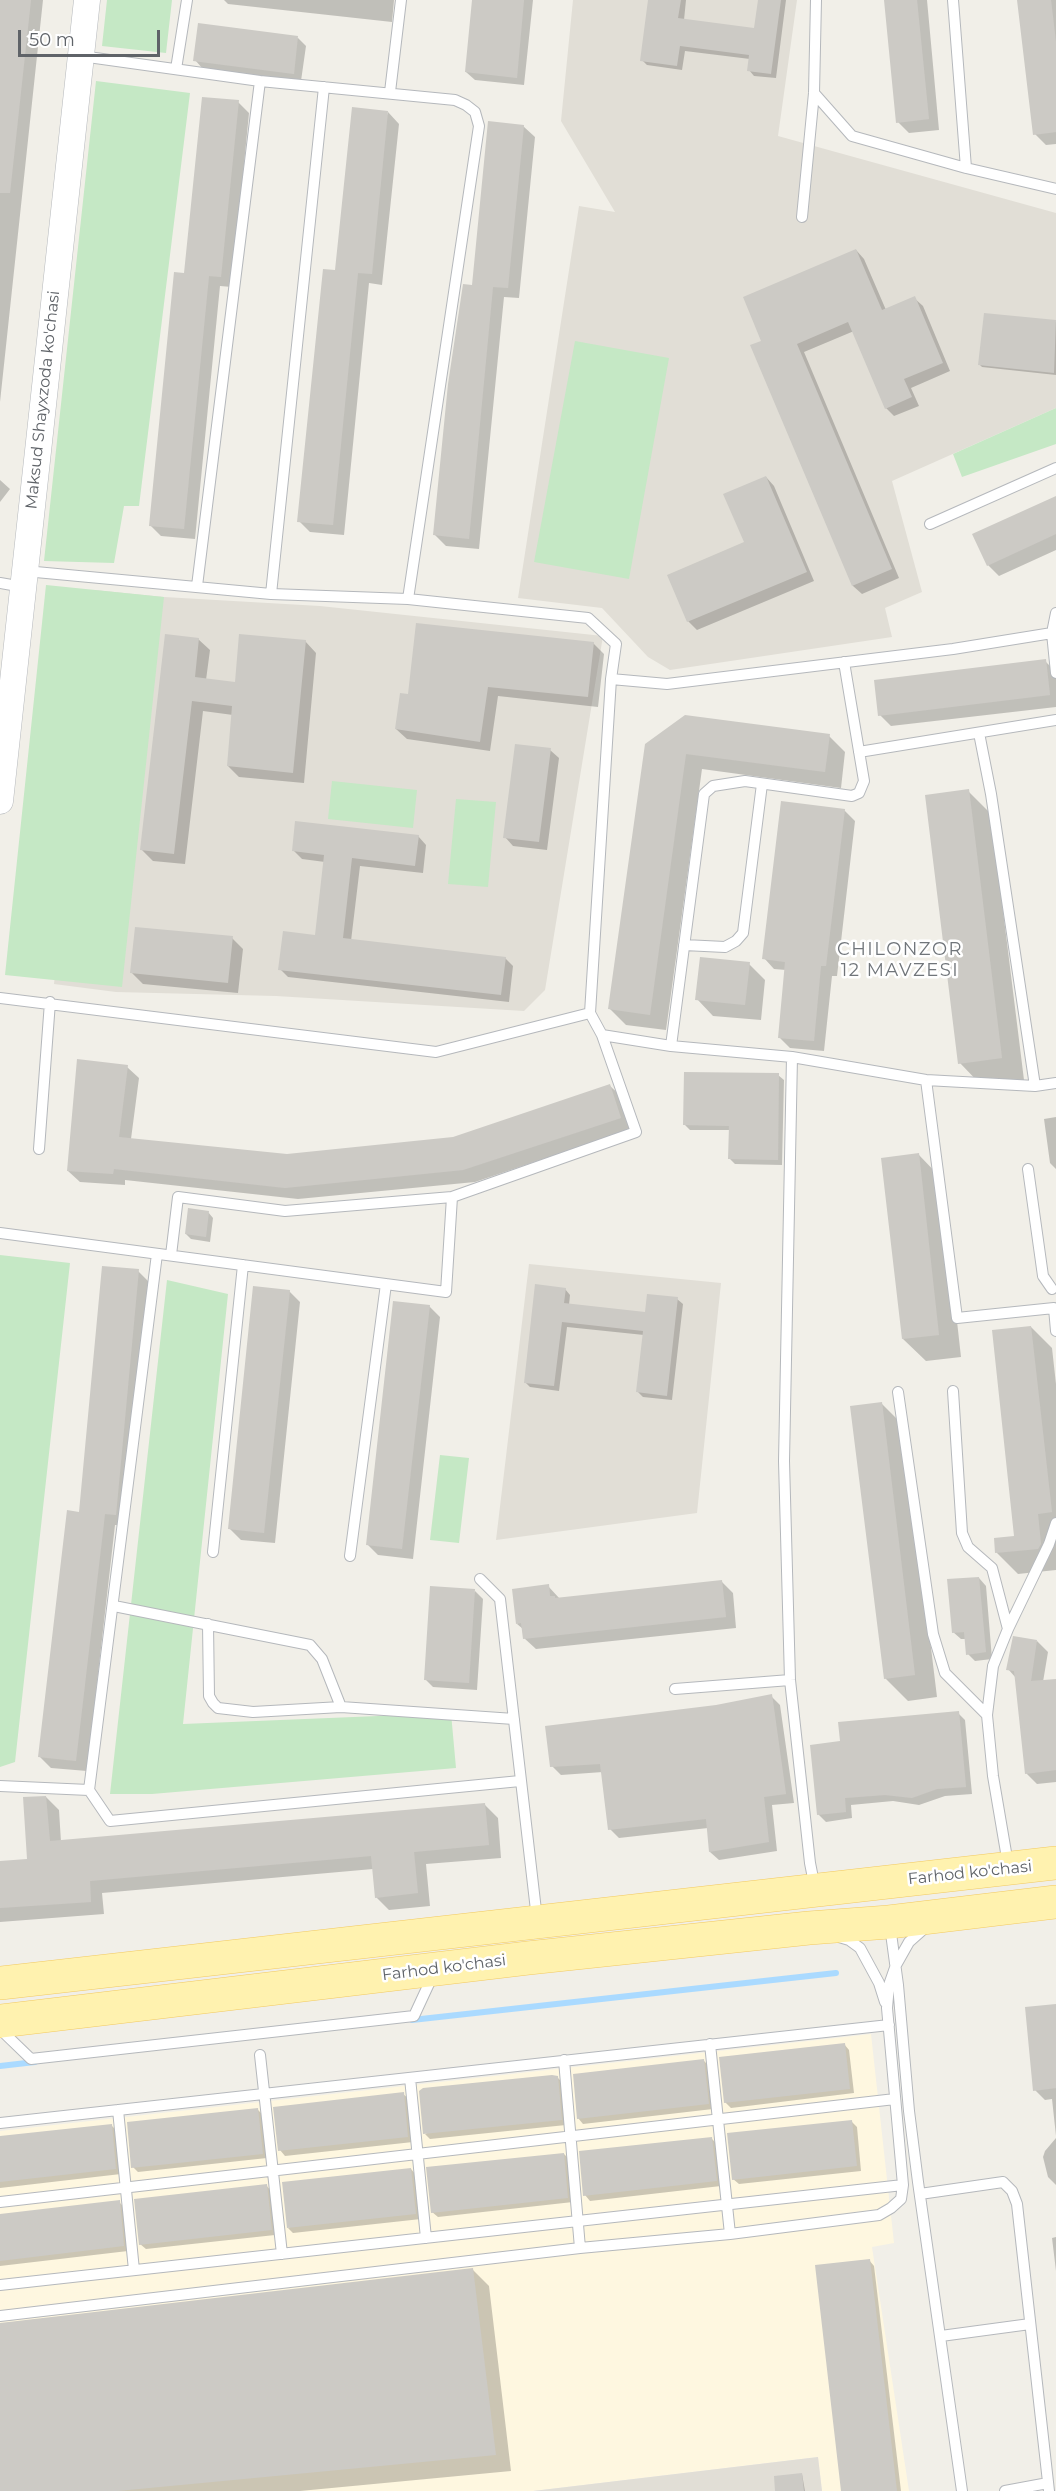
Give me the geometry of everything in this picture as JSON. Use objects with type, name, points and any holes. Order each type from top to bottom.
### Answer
[{"type":"main road","name":"Farhod ko'chasi","points":[[0,1983],[1056,1863]]},
{"type":"main road","name":"Farhod ko'chasi","points":[[884,1883],[889,1922]]},
{"type":"main road","name":"Farhod ko'chasi","points":[[0,2021],[435,1969],[809,1928],[945,1916],[1056,1902]]},
{"type":"street","name":"Maksud Shayxzoda ko'chasi","points":[[0,801],[16,580],[87,0]]},
{"type":"lane","points":[[176,69],[187,0]]},
{"type":"lane","points":[[390,92],[401,0]]},
{"type":"lane","points":[[802,217],[814,93],[816,0]]},
{"type":"lane","points":[[953,0],[966,168]]},
{"type":"lane","points":[[81,56],[260,81],[455,100],[475,112],[479,126],[408,599]]},
{"type":"lane","points":[[197,586],[260,81]]},
{"type":"lane","points":[[271,594],[324,87]]},
{"type":"lane","points":[[814,93],[852,136],[966,168],[1056,189]]},
{"type":"lane","points":[[930,524],[1056,468]]},
{"type":"lane","points":[[16,580],[197,586],[271,594],[408,599],[588,618],[616,644],[611,679],[590,1013],[602,1035],[636,1132],[452,1197],[285,1211],[178,1197],[171,1255]]},
{"type":"lane","points":[[1056,614],[1052,633],[1056,673]]},
{"type":"lane","points":[[611,679],[667,684],[952,649],[1052,633]]},
{"type":"lane","points":[[671,1046],[705,794],[713,786],[745,781],[852,796],[859,793],[864,781],[844,662]]},
{"type":"lane","points":[[859,752],[1056,720]]},
{"type":"lane","points":[[979,733],[991,794],[1035,1086]]},
{"type":"lane","points":[[684,945],[725,947],[743,933],[762,784]]},
{"type":"lane","points":[[0,998],[50,1002],[436,1052],[590,1013]]},
{"type":"lane","points":[[39,1149],[50,1002]]},
{"type":"lane","points":[[602,1035],[671,1046],[792,1057],[926,1080],[1035,1086],[1056,1083]]},
{"type":"lane","points":[[792,1057],[784,1461],[790,1680],[810,1863],[816,1891]]},
{"type":"lane","points":[[926,1080],[957,1318],[1054,1308]]},
{"type":"lane","points":[[1028,1169],[1043,1276],[1054,1289],[1056,1331]]},
{"type":"lane","points":[[0,1233],[446,1292],[452,1197]]},
{"type":"lane","points":[[157,1254],[89,1790],[110,1821],[520,1781]]},
{"type":"lane","points":[[213,1552],[243,1265]]},
{"type":"lane","points":[[350,1556],[386,1284]]},
{"type":"lane","points":[[953,1391],[962,1533],[968,1547],[992,1568],[1008,1629]]},
{"type":"lane","points":[[898,1392],[933,1634],[945,1673],[987,1715]]},
{"type":"lane","points":[[1009,1869],[993,1776],[987,1715],[993,1666],[1008,1629],[1049,1544],[1056,1523]]},
{"type":"lane","points":[[480,1579],[500,1599],[538,1922]]},
{"type":"lane","points":[[114,1606],[310,1645],[322,1659],[341,1707]]},
{"type":"lane","points":[[208,1624],[209,1696],[218,1708],[253,1712],[341,1707],[514,1719]]},
{"type":"lane","points":[[675,1689],[790,1680]]},
{"type":"lane","points":[[0,1786],[89,1790]]},
{"type":"lane","points":[[887,2008],[889,1985],[896,1965],[909,1942],[926,1927],[945,1916]]},
{"type":"lane","points":[[889,1922],[896,1965],[909,2111],[962,2491]]},
{"type":"lane","points":[[0,2316],[580,2248],[730,2234],[879,2215],[901,2199],[903,2185],[887,2008],[879,1983],[860,1948],[849,1940],[809,1928]]},
{"type":"lane","points":[[0,2029],[31,2059],[414,2016],[435,1969]]},
{"type":"lane","points":[[0,2123],[889,2025]]},
{"type":"lane","points":[[710,2044],[730,2234]]},
{"type":"lane","points":[[260,2055],[282,2254]]},
{"type":"lane","points":[[564,2060],[580,2248]]},
{"type":"lane","points":[[410,2078],[426,2238]]},
{"type":"lane","points":[[0,2202],[895,2099]]},
{"type":"lane","points":[[118,2110],[134,2270]]},
{"type":"lane","points":[[920,2194],[1003,2182],[1012,2191],[1017,2204],[1049,2487],[1005,2491]]},
{"type":"lane","points":[[0,2285],[903,2185]]},
{"type":"lane","points":[[941,2336],[1030,2324]]},
{"type":"shaded area","points":[[573,0],[797,0],[778,136],[1056,213],[1056,408],[892,481],[922,592],[885,608],[892,637],[670,670],[648,657],[602,608],[518,598],[579,206],[615,212],[561,121]]},
{"type":"shaded area","points":[[95,590],[164,597],[320,606],[603,636],[545,990],[524,1011],[276,996],[116,992],[54,984]]},
{"type":"shaded area","points":[[529,1264],[721,1283],[697,1513],[496,1540]]},
{"type":"shaded area","points":[[871,2034],[894,2243],[872,2247],[909,2491],[822,2491],[818,2457],[533,2491],[0,2491],[0,2131]]},
{"type":"shaded area","points":[[818,2457],[822,2491],[533,2491]]},
{"type":"green space","points":[[107,0],[172,0],[166,53],[102,46]]},
{"type":"green space","points":[[96,81],[190,93],[139,506],[124,506],[114,563],[44,561]]},
{"type":"green space","points":[[575,341],[669,358],[629,579],[534,562]]},
{"type":"green space","points":[[1056,408],[1056,444],[962,477],[953,454]]},
{"type":"green space","points":[[46,585],[164,597],[122,987],[5,975]]},
{"type":"green space","points":[[332,781],[417,790],[413,828],[328,819]]},
{"type":"green space","points":[[456,799],[496,802],[488,887],[448,884]]},
{"type":"green space","points":[[0,1255],[70,1263],[15,1762],[0,1767]]},
{"type":"green space","points":[[167,1280],[228,1294],[183,1724],[451,1713],[456,1768],[152,1794],[110,1794]]},
{"type":"green space","points":[[440,1455],[469,1458],[459,1543],[430,1540]]},
{"type":"building","points":[[0,0],[31,0],[10,193],[0,193]]},
{"type":"building","points":[[472,0],[524,0],[517,78],[465,72]]},
{"type":"building","points":[[648,0],[681,0],[678,18],[754,28],[758,0],[781,0],[771,74],[747,71],[749,55],[680,46],[677,66],[640,61]]},
{"type":"building","points":[[884,0],[917,0],[929,119],[896,123]]},
{"type":"building","points":[[1017,0],[1051,0],[1056,42],[1056,132],[1033,135]]},
{"type":"building","points":[[198,23],[298,36],[294,74],[193,61]]},
{"type":"building","points":[[202,97],[239,100],[221,277],[209,276],[184,529],[149,526],[174,272],[184,273]]},
{"type":"building","points":[[352,107],[388,111],[372,274],[358,273],[333,525],[297,522],[323,269],[335,270]]},
{"type":"building","points":[[488,121],[524,125],[508,288],[493,287],[469,539],[433,535],[448,384],[463,284],[472,285]]},
{"type":"building","points":[[856,249],[882,310],[915,296],[943,363],[904,379],[912,397],[885,409],[848,322],[797,344],[892,569],[852,586],[750,345],[761,341],[743,297]]},
{"type":"building","points":[[984,313],[1056,320],[1054,373],[978,365]]},
{"type":"building","points":[[766,476],[807,572],[687,622],[667,575],[744,542],[723,494]]},
{"type":"building","points":[[1056,496],[1056,534],[987,566],[972,534]]},
{"type":"building","points":[[416,623],[594,642],[588,697],[488,687],[480,742],[395,729],[400,693],[408,694]]},
{"type":"building","points":[[165,634],[199,638],[195,677],[235,682],[239,634],[306,640],[293,773],[227,766],[232,706],[192,701],[174,854],[140,850]]},
{"type":"building","points":[[1046,659],[1050,695],[878,716],[874,680]]},
{"type":"building","points":[[685,715],[830,734],[825,772],[686,754],[650,1015],[608,1009],[645,744]]},
{"type":"building","points":[[515,744],[551,748],[539,842],[503,838]]},
{"type":"building","points":[[969,789],[1002,1058],[958,1064],[925,795]]},
{"type":"building","points":[[781,801],[845,809],[826,966],[821,966],[814,1041],[778,1038],[785,962],[762,959]]},
{"type":"building","points":[[295,821],[419,835],[415,866],[352,858],[343,938],[506,957],[501,995],[278,970],[283,931],[315,935],[324,855],[292,851]]},
{"type":"building","points":[[135,927],[233,936],[228,983],[130,973]]},
{"type":"building","points":[[700,957],[750,962],[745,1005],[695,1000]]},
{"type":"building","points":[[77,1059],[128,1065],[119,1137],[287,1154],[453,1137],[610,1084],[621,1118],[463,1170],[285,1188],[114,1169],[113,1174],[67,1171]]},
{"type":"building","points":[[684,1072],[779,1073],[778,1160],[728,1159],[729,1126],[683,1125]]},
{"type":"building","points":[[919,1153],[939,1335],[902,1339],[881,1158]]},
{"type":"building","points":[[188,1208],[209,1211],[206,1237],[185,1234]]},
{"type":"building","points":[[102,1266],[139,1269],[116,1515],[105,1514],[76,1761],[38,1757],[67,1510],[79,1512]]},
{"type":"building","points":[[535,1284],[566,1288],[564,1303],[645,1312],[647,1294],[678,1297],[667,1396],[636,1392],[643,1331],[562,1322],[554,1386],[524,1383]]},
{"type":"building","points":[[253,1286],[290,1290],[264,1533],[228,1529]]},
{"type":"building","points":[[393,1301],[430,1305],[402,1549],[366,1545]]},
{"type":"building","points":[[1031,1326],[1052,1512],[1038,1514],[1041,1544],[1038,1549],[995,1553],[994,1538],[1014,1536],[992,1330]]},
{"type":"building","points":[[882,1402],[915,1675],[884,1679],[850,1406]]},
{"type":"building","points":[[979,1577],[986,1652],[966,1655],[964,1632],[952,1633],[947,1579]]},
{"type":"building","points":[[722,1580],[726,1617],[523,1639],[521,1623],[516,1624],[512,1589],[549,1584],[550,1596],[555,1596],[555,1598]]},
{"type":"building","points":[[430,1586],[475,1589],[469,1683],[424,1680]]},
{"type":"building","points":[[1013,1636],[1037,1640],[1031,1681],[1056,1679],[1056,1770],[1025,1774],[1014,1671],[1006,1670]]},
{"type":"building","points":[[772,1694],[786,1794],[764,1797],[769,1842],[709,1852],[706,1819],[608,1830],[600,1764],[550,1767],[545,1726],[716,1705]]},
{"type":"building","points":[[959,1711],[966,1787],[937,1789],[912,1798],[885,1795],[845,1798],[846,1812],[817,1815],[810,1745],[840,1741],[838,1722]]},
{"type":"building","points":[[46,1796],[50,1841],[485,1803],[489,1845],[414,1852],[418,1893],[375,1898],[371,1856],[90,1881],[91,1902],[0,1908],[0,1861],[27,1859],[23,1797]]},
{"type":"building","points":[[1056,2004],[1056,2088],[1033,2091],[1025,2007]]},
{"type":"building","points":[[845,2043],[850,2089],[724,2103],[719,2057]]},
{"type":"building","points":[[704,2059],[709,2104],[577,2119],[573,2074]]},
{"type":"building","points":[[558,2076],[562,2120],[423,2134],[419,2091],[423,2088]]},
{"type":"building","points":[[404,2092],[408,2137],[278,2151],[273,2107]]},
{"type":"building","points":[[258,2108],[263,2154],[131,2168],[127,2122]]},
{"type":"building","points":[[852,2120],[857,2166],[732,2180],[727,2133]]},
{"type":"building","points":[[112,2124],[116,2169],[0,2182],[0,2136]]},
{"type":"building","points":[[712,2137],[717,2181],[583,2196],[579,2151]]},
{"type":"building","points":[[564,2153],[568,2198],[431,2213],[426,2167]]},
{"type":"building","points":[[411,2168],[416,2214],[287,2228],[282,2182]]},
{"type":"building","points":[[267,2184],[272,2230],[139,2245],[134,2199]]},
{"type":"building","points":[[120,2200],[124,2246],[0,2261],[0,2214]]},
{"type":"building","points":[[870,2259],[897,2491],[841,2491],[815,2265]]},
{"type":"building","points":[[473,2268],[496,2455],[118,2491],[0,2491],[0,2323]]},
{"type":"building","points":[[802,2473],[804,2491],[775,2491],[774,2476]]},
{"type":"waterway","points":[[412,2020],[836,1973]]},
{"type":"waterway","points":[[0,2066],[35,2062]]},
{"type":"district","name":"CHILONZOR 12 MAVZESI","points":[[900,960]]}]
